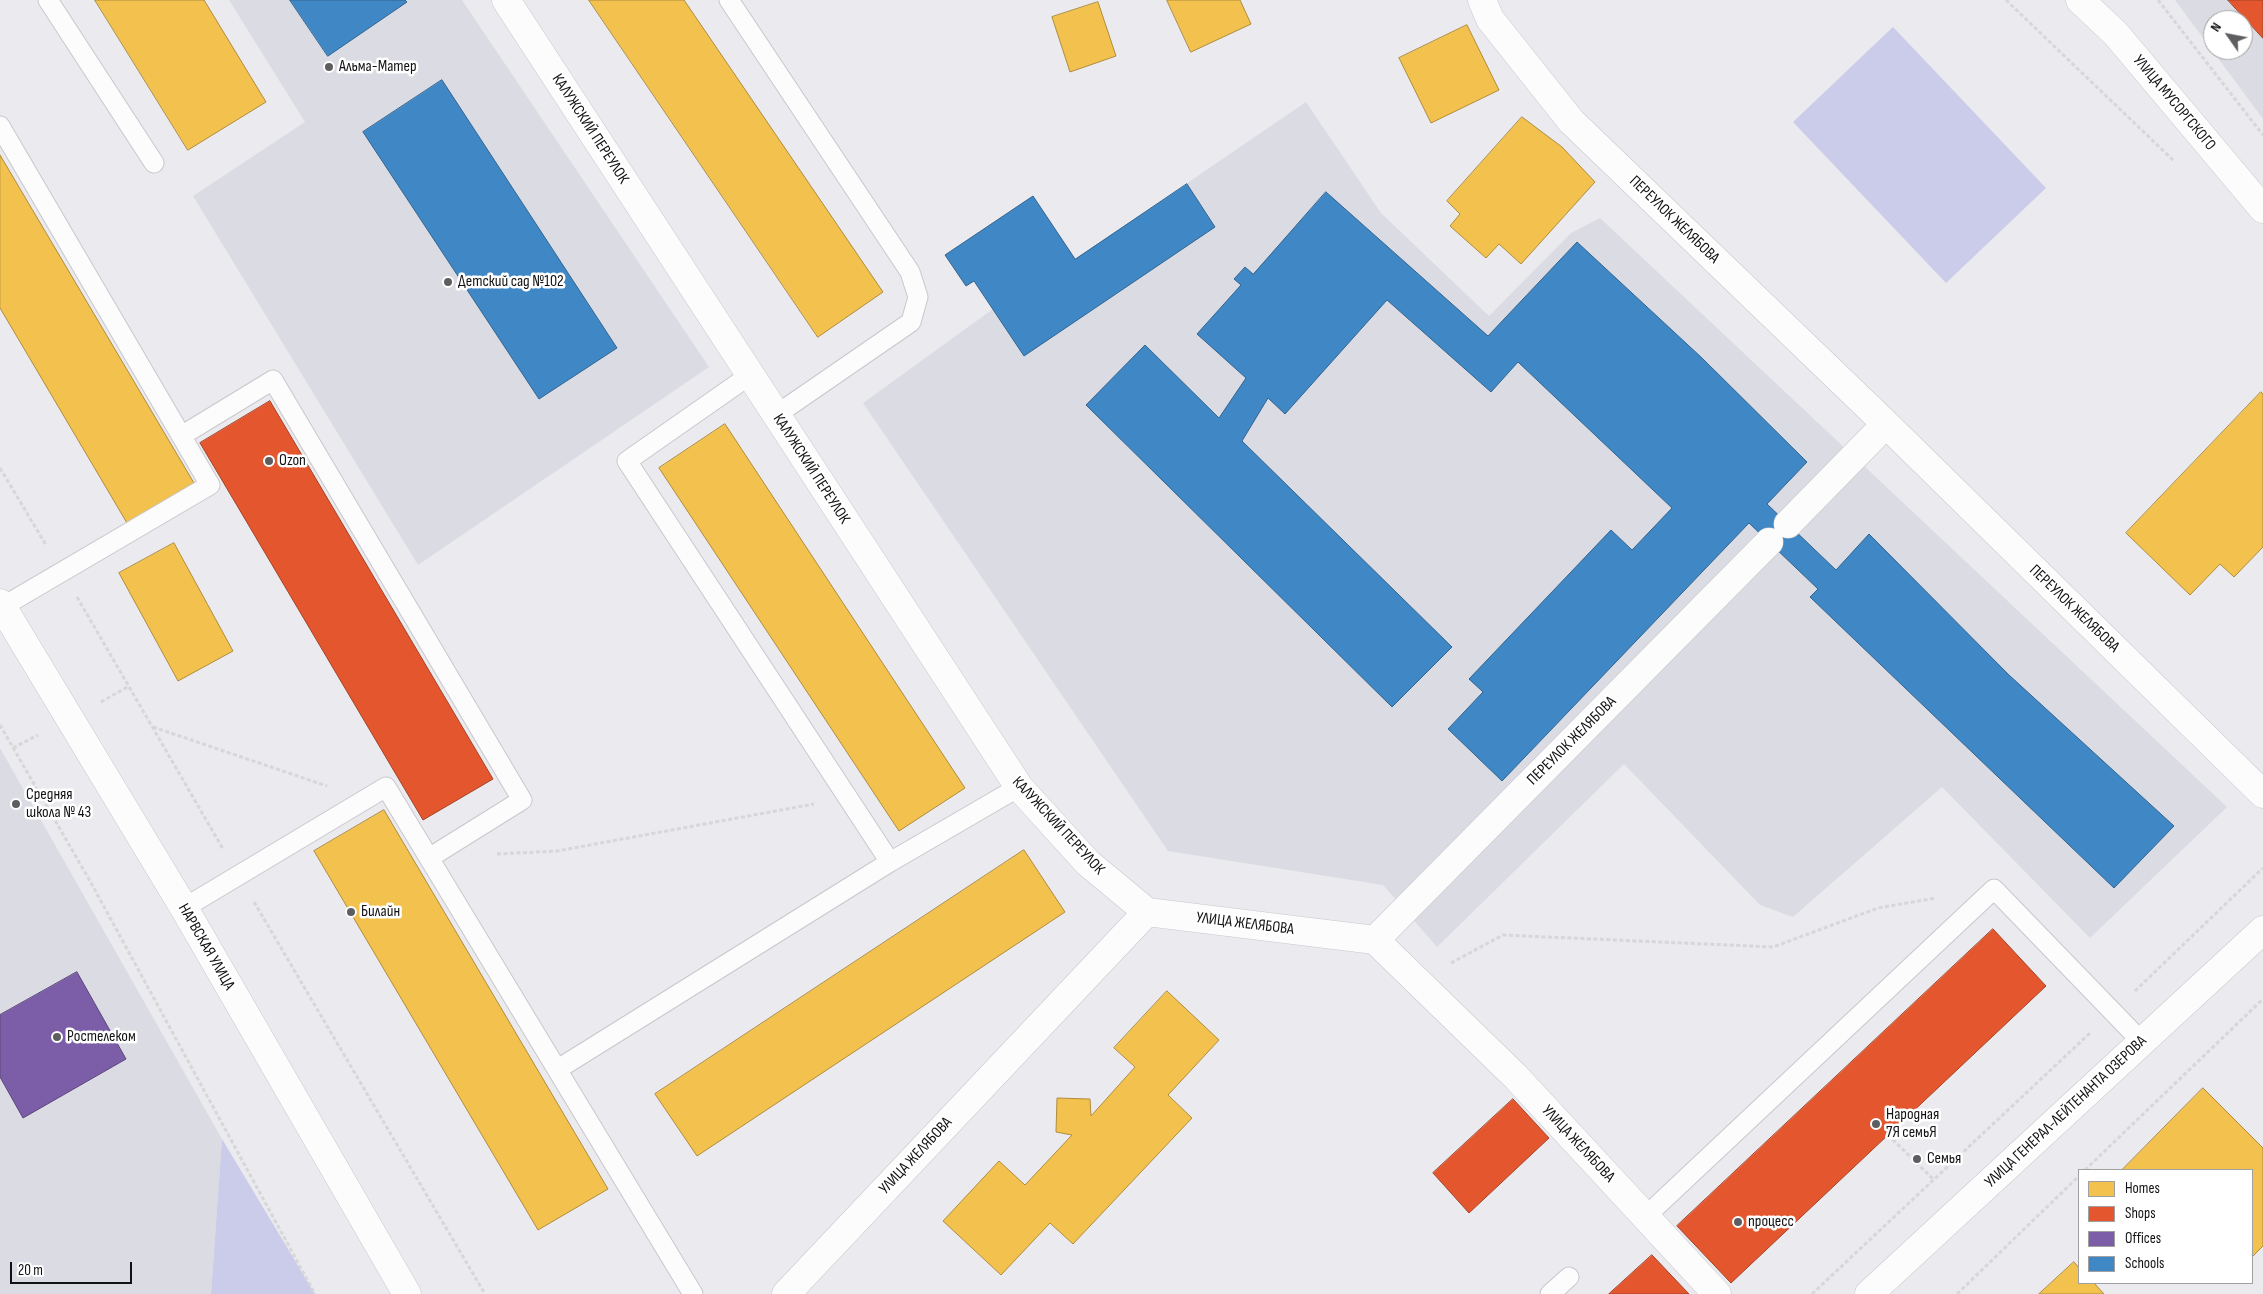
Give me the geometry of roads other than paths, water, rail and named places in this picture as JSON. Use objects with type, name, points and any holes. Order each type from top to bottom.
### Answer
[{"type":"street","name":"КАЛУЖСКИЙ ПЕРЕУЛОК","points":[[506,0],[1019,787],[1088,863],[1147,912]]},
{"type":"street","name":"ПЕРЕУЛОК ЖЕЛЯБОВА","points":[[1482,0],[1490,19],[1570,121],[1886,424],[2263,794]]},
{"type":"street","name":"УЛИЦА МУСОРГСКОГО","points":[[2080,0],[2116,34],[2263,209]]},
{"type":"street","name":"ПЕРЕУЛОК ЖЕЛЯБОВА","points":[[1375,940],[1886,424]]},
{"type":"street","name":"НАРВСКАЯ УЛИЦА","points":[[1,605],[184,908],[408,1294]]},
{"type":"street","name":"УЛИЦА ЖЕЛЯБОВА","points":[[786,1294],[1147,912],[1375,940],[1516,1077],[1718,1294]]},
{"type":"street","name":"УЛИЦА ГЕНЕРАЛ-ЛЕЙТЕНАНТА ОЗЕРОВА","points":[[1869,1294],[2263,930]]},
{"type":"lane","points":[[48,0],[154,163]]},
{"type":"lane","points":[[729,0],[910,272],[918,297],[911,322],[776,415]]},
{"type":"lane","points":[[0,126],[210,485],[1,605]]},
{"type":"lane","points":[[750,375],[627,461],[890,862]]},
{"type":"lane","points":[[181,436],[273,380],[522,800],[429,858]]},
{"type":"lane","points":[[184,908],[386,786],[693,1294]]},
{"type":"lane","points":[[558,1069],[890,862],[1019,787]]},
{"type":"lane","points":[[1645,1217],[1994,889],[2142,1042]]},
{"type":"lane","points":[[1550,1294],[1569,1277]]},
{"type":"place","name":"Альма-Матер","points":[[329,67]]},
{"type":"place","name":"Детский сад №102","points":[[448,282]]},
{"type":"place","name":"Ozon","points":[[269,461]]},
{"type":"place","name":"Средняя школа № 43","points":[[16,804]]},
{"type":"place","name":"Билайн","points":[[351,912]]},
{"type":"place","name":"Ростелеком","points":[[57,1037]]},
{"type":"place","name":"Народная 7Я семьЯ","points":[[1876,1124]]},
{"type":"place","name":"Семья","points":[[1917,1159]]},
{"type":"place","name":"процесс","points":[[1738,1222]]}]
